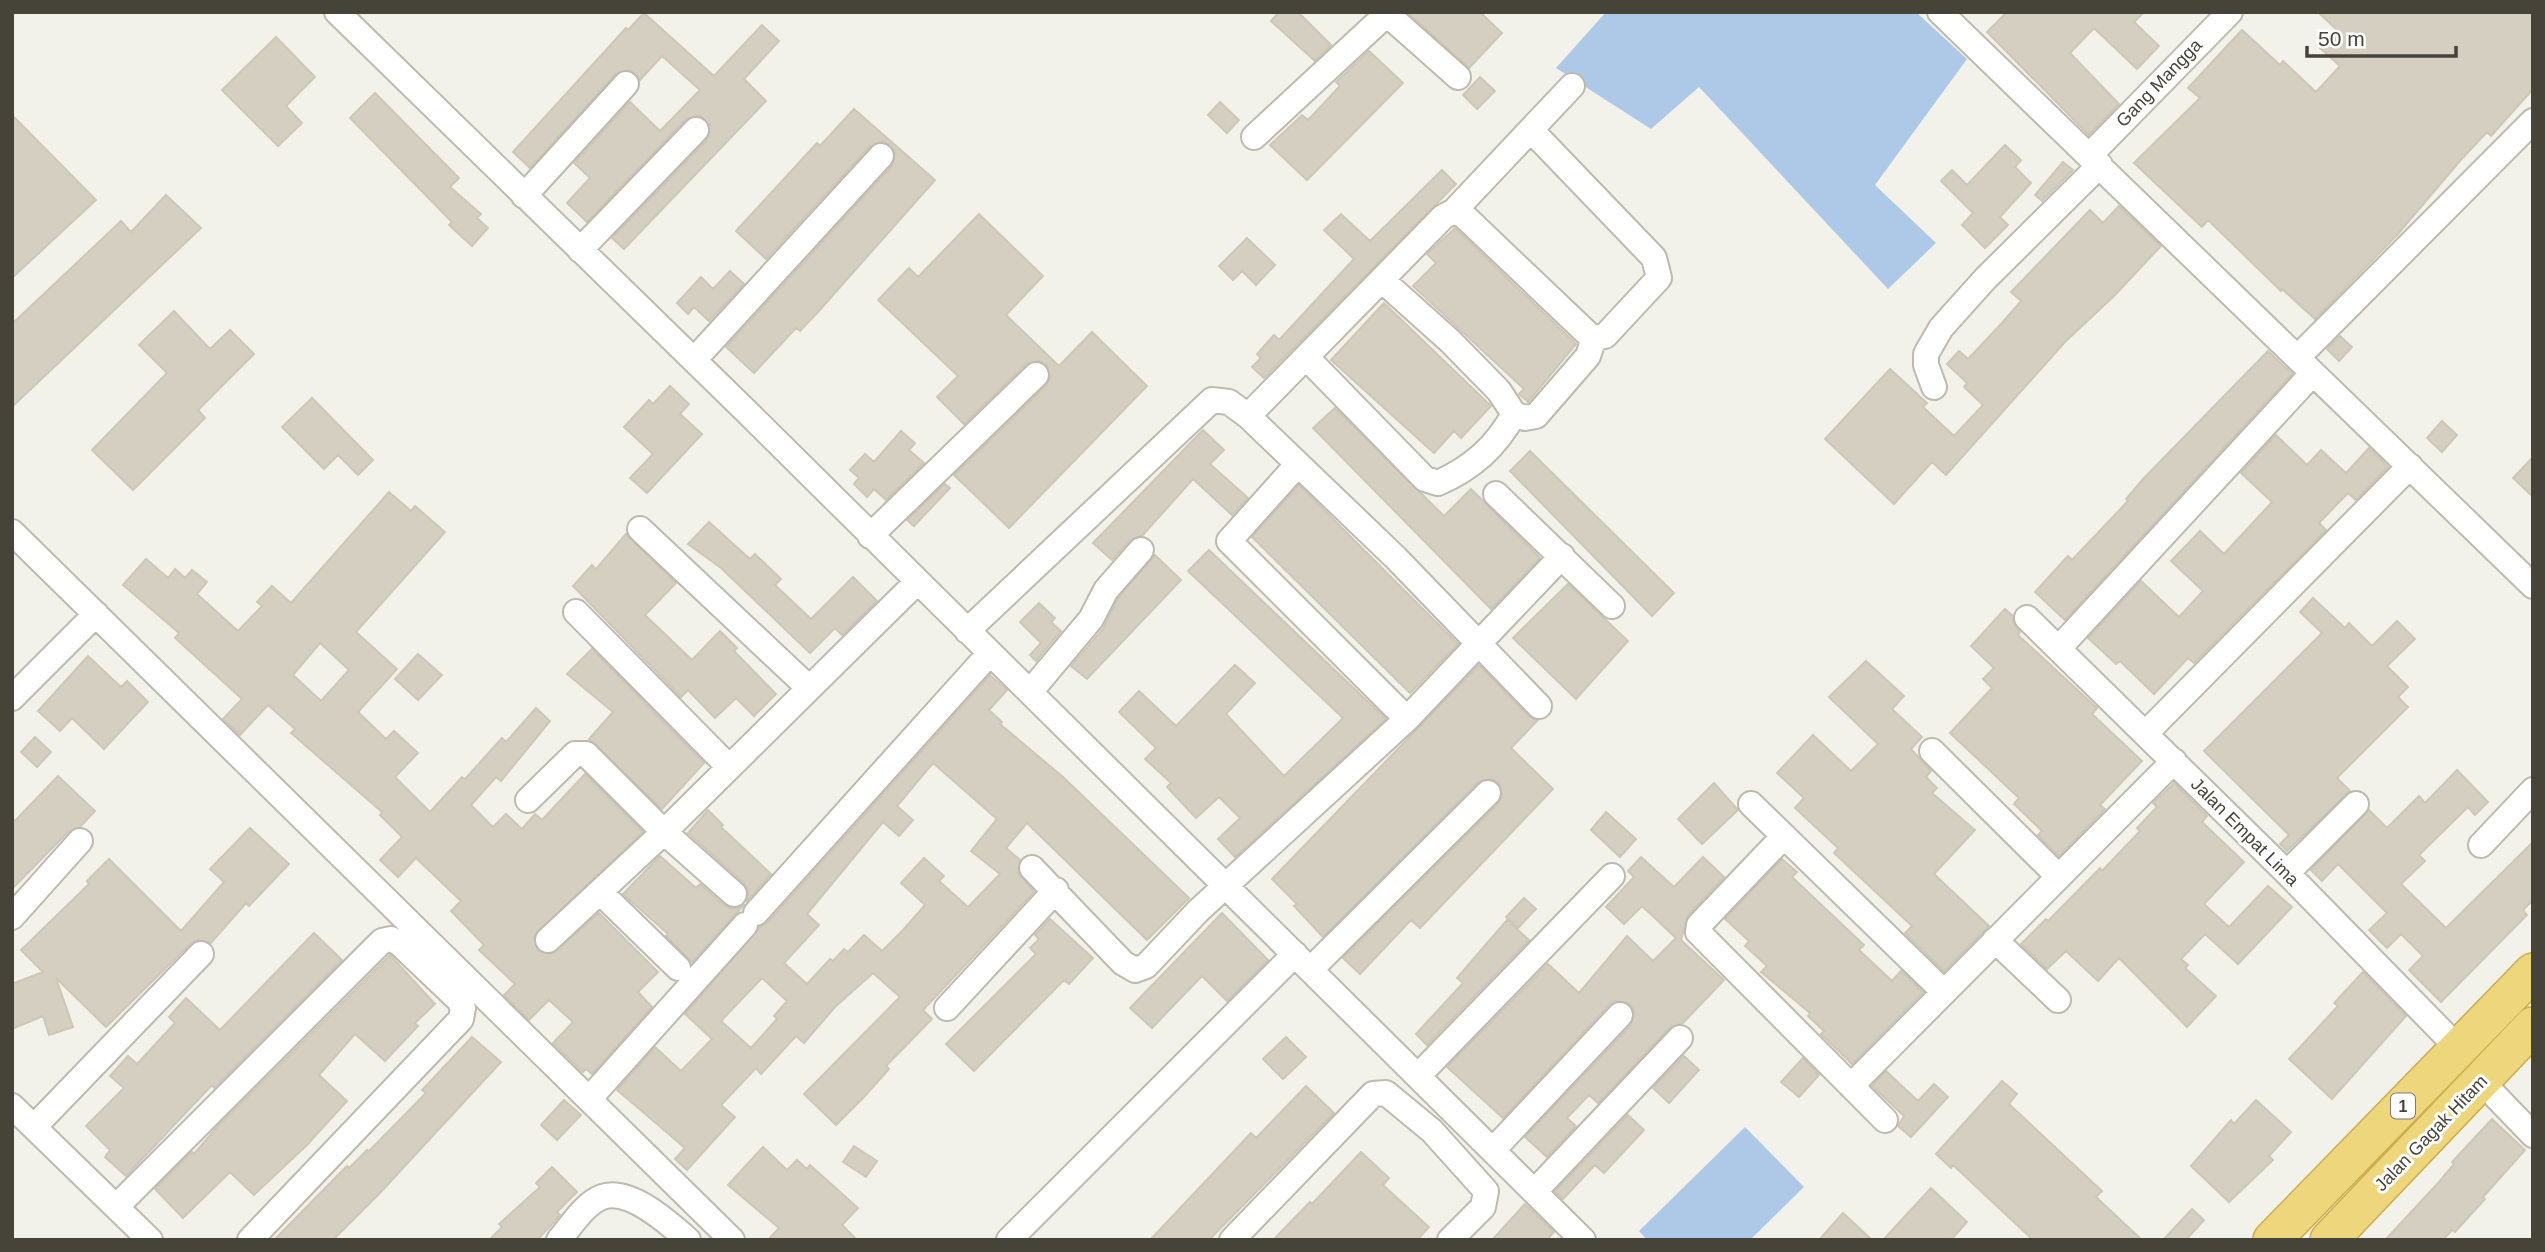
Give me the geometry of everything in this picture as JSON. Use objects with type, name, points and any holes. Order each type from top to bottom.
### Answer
[{"type":"highway","name":"1","points":[[2272,1240],[2533,972]]},
{"type":"highway","name":"Jalan Gagak Hitam","points":[[2329,1240],[2533,1026]]},
{"type":"street","points":[[337,12],[694,360],[1583,1240]]},
{"type":"street","points":[[1940,12],[2533,586]]},
{"type":"street","name":"Gang Mangga","points":[[1934,387],[1926,365],[1926,354],[1941,328],[2230,12]]},
{"type":"street","points":[[1254,137],[1388,13],[1458,77]]},
{"type":"street","points":[[524,196],[626,84]]},
{"type":"street","points":[[1248,416],[1443,217],[1454,211],[1572,86]]},
{"type":"street","points":[[2059,648],[2306,365],[2533,121]]},
{"type":"street","points":[[580,250],[696,130]]},
{"type":"street","points":[[1531,130],[1654,258],[1659,269],[1660,278],[1605,336],[1594,338]]},
{"type":"street","points":[[694,360],[881,156]]},
{"type":"street","points":[[1454,211],[1464,215],[1594,338]]},
{"type":"street","points":[[1383,281],[1450,341],[1499,391],[1514,414],[1525,418],[1536,416],[1588,356],[1594,338]]},
{"type":"street","points":[[1306,357],[1424,479],[1438,483],[1471,467],[1497,442],[1514,414]]},
{"type":"street","points":[[870,536],[1036,375]]},
{"type":"street","points":[[967,631],[1212,400],[1229,402],[1248,416],[1298,464],[1539,706]]},
{"type":"street","points":[[1298,464],[1229,541],[1407,719]]},
{"type":"street","points":[[2146,733],[2410,466]]},
{"type":"street","points":[[1496,494],[1612,606]]},
{"type":"street","points":[[639,529],[809,688]]},
{"type":"street","points":[[12,532],[732,1240]]},
{"type":"street","points":[[1030,692],[1091,619],[1106,590],[1141,550]]},
{"type":"street","points":[[1032,868],[1056,890],[1123,963],[1135,970],[1146,966],[1226,886],[1407,719],[1562,556]]},
{"type":"street","points":[[548,940],[664,832],[728,765],[917,582]]},
{"type":"street","points":[[576,612],[728,765]]},
{"type":"street","points":[[12,698],[96,614]]},
{"type":"street","name":"Jalan Empat Lima","points":[[2027,618],[2287,873],[2459,1049]]},
{"type":"street","points":[[590,1098],[990,653]]},
{"type":"street","points":[[1932,751],[2059,877]]},
{"type":"street","points":[[528,800],[575,754],[581,752],[589,756],[664,832],[734,894]]},
{"type":"street","points":[[1852,1086],[1943,991],[2174,761]]},
{"type":"street","points":[[2480,845],[2533,790]]},
{"type":"street","points":[[1009,1240],[1303,961],[1488,793]]},
{"type":"street","points":[[1751,804],[1943,991]]},
{"type":"street","points":[[2287,873],[2356,804]]},
{"type":"street","points":[[1784,836],[1702,922],[1698,932],[1885,1120]]},
{"type":"street","points":[[12,917],[80,841]]},
{"type":"street","points":[[1418,1076],[1612,876]]},
{"type":"street","points":[[947,1008],[1056,890]]},
{"type":"street","points":[[601,893],[678,968]]},
{"type":"street","points":[[116,1206],[382,942],[391,939],[399,943],[459,1000],[463,1008],[461,1019],[250,1240]]},
{"type":"street","points":[[1995,940],[2058,1000]]},
{"type":"street","points":[[34,1127],[201,954]]},
{"type":"street","points":[[1493,1150],[1620,1015]]},
{"type":"street","points":[[1535,1191],[1680,1038]]},
{"type":"street","points":[[2481,1081],[2533,1135]]},
{"type":"street","points":[[1232,1240],[1373,1094],[1386,1093],[1432,1131],[1486,1191],[1483,1207],[1450,1240]]},
{"type":"street","points":[[12,1106],[150,1240]]},
{"type":"street","points":[[559,1240],[586,1209],[603,1197],[623,1196],[636,1202],[688,1240]]},
{"type":"water","points":[[1606,12],[1916,12],[1967,59],[1875,185],[1936,243],[1888,289],[1699,87],[1651,129],[1556,68]]},
{"type":"water","points":[[1745,1127],[1804,1187],[1750,1240],[1647,1240],[1639,1231]]},
{"type":"building","points":[[1279,12],[1298,12],[1331,45],[1315,61],[1271,21]]},
{"type":"building","points":[[1407,12],[1480,12],[1502,33],[1469,68]]},
{"type":"building","points":[[2007,12],[2144,12],[2134,22],[2159,46],[2137,69],[2094,28],[2070,53],[2119,104],[2089,135],[1987,32]]},
{"type":"building","points":[[2318,12],[2533,12],[2533,89],[2491,136],[2487,132],[2398,234],[2315,319],[2282,289],[2281,291],[2208,220],[2202,227],[2134,163],[2200,98],[2188,88],[2242,30],[2280,65],[2283,61],[2316,92],[2340,66],[2320,48],[2337,30]]},
{"type":"building","points":[[644,13],[714,76],[762,25],[779,41],[744,79],[766,101],[624,249],[612,238],[707,140],[710,125],[699,115],[686,119],[587,222],[567,203],[590,178],[574,163],[630,102],[660,131],[700,90],[662,56],[640,80],[630,70],[616,74],[530,168],[513,152],[626,28],[628,30]]},
{"type":"building","points":[[276,37],[315,77],[286,106],[302,123],[278,146],[222,90]]},
{"type":"building","points":[[1369,51],[1403,83],[1307,180],[1270,145],[1302,115],[1308,120],[1340,86],[1336,82]]},
{"type":"building","points":[[1480,77],[1495,91],[1477,109],[1463,95]]},
{"type":"building","points":[[375,93],[459,178],[450,187],[481,214],[477,218],[488,228],[472,246],[449,225],[452,222],[350,118]]},
{"type":"building","points":[[1220,102],[1239,120],[1227,133],[1208,115]]},
{"type":"building","points":[[854,109],[935,180],[819,311],[800,331],[796,328],[754,373],[726,347],[892,166],[895,151],[884,141],[870,146],[766,259],[736,231],[817,143],[820,146]]},
{"type":"building","points":[[12,115],[96,200],[12,278]]},
{"type":"building","points":[[2005,145],[2021,160],[2015,167],[2031,183],[2000,217],[2008,225],[1985,248],[1962,225],[1973,213],[1941,181],[1952,170],[1967,185]]},
{"type":"building","points":[[2063,162],[2073,170],[2042,201],[2035,195]]},
{"type":"building","points":[[1442,170],[1456,184],[1264,378],[1252,367],[1261,358],[1257,354],[1274,335],[1279,340],[1354,259],[1324,230],[1341,214],[1370,241]]},
{"type":"building","points":[[166,195],[201,228],[12,407],[12,324],[121,221],[131,232]]},
{"type":"building","points":[[2119,206],[2161,246],[2114,296],[2065,342],[1946,475],[1932,462],[1894,504],[1825,439],[1890,369],[1927,403],[1923,407],[1954,436],[1983,405],[1964,387],[1967,383],[1947,364],[1959,351],[1968,359],[2002,323],[2021,301],[2011,292],[2090,210],[2103,223]]},
{"type":"building","points":[[979,214],[1043,276],[1006,315],[1059,366],[1092,332],[1147,386],[1009,528],[954,475],[1046,386],[1050,378],[1047,365],[1039,361],[1026,364],[964,424],[937,397],[958,376],[878,300],[909,268],[918,277]]},
{"type":"building","points":[[1455,228],[1576,344],[1528,402],[1519,394],[1524,389],[1413,286],[1436,263],[1427,254]]},
{"type":"building","points":[[1247,238],[1275,265],[1256,285],[1242,271],[1233,280],[1219,266]]},
{"type":"building","points":[[730,271],[744,284],[709,321],[694,307],[688,314],[677,303],[701,277],[713,289]]},
{"type":"building","points":[[1384,303],[1491,406],[1461,438],[1454,431],[1434,453],[1331,360]]},
{"type":"building","points":[[174,311],[210,349],[230,330],[254,354],[198,410],[205,418],[133,490],[92,450],[167,373],[139,345]]},
{"type":"building","points":[[2340,336],[2352,347],[2339,361],[2327,349]]},
{"type":"building","points":[[2268,351],[2292,374],[2065,620],[2035,592],[2068,556],[2072,560],[2128,501],[2126,499],[2144,478]]},
{"type":"building","points":[[670,386],[689,404],[680,414],[702,434],[647,493],[630,478],[653,454],[624,427],[649,400],[653,404]]},
{"type":"building","points":[[312,398],[373,460],[358,475],[338,455],[324,469],[282,427]]},
{"type":"building","points":[[1335,408],[1444,516],[1471,489],[1540,558],[1491,609],[1313,428]]},
{"type":"building","points":[[2442,421],[2457,435],[2442,452],[2427,438]]},
{"type":"building","points":[[1203,430],[1224,450],[1210,464],[1248,498],[1232,515],[1193,479],[1143,535],[1130,540],[1112,560],[1093,543]]},
{"type":"building","points":[[901,431],[915,443],[909,450],[924,463],[886,500],[874,489],[867,497],[854,484],[859,478],[850,470],[865,454],[874,462]]},
{"type":"building","points":[[2276,435],[2307,465],[2321,450],[2346,473],[2369,448],[2388,467],[2356,500],[2348,493],[2319,523],[2326,530],[2194,663],[2188,658],[2154,694],[2120,661],[2116,664],[2088,638],[2141,581],[2179,617],[2203,591],[2171,561],[2200,531],[2224,554],[2272,502],[2241,473]]},
{"type":"building","points":[[1530,451],[1674,593],[1652,616],[1510,471]]},
{"type":"building","points":[[2533,457],[2533,497],[2513,478]]},
{"type":"building","points":[[945,484],[950,488],[914,526],[907,520]]},
{"type":"building","points":[[1299,485],[1458,644],[1410,693],[1252,537]]},
{"type":"building","points":[[389,492],[411,511],[415,506],[445,532],[356,632],[397,669],[358,712],[386,739],[394,731],[418,753],[395,777],[430,812],[502,738],[506,742],[536,708],[550,721],[501,781],[496,777],[471,805],[493,827],[506,814],[522,829],[535,814],[542,820],[585,774],[643,832],[534,936],[538,951],[552,954],[599,913],[658,972],[638,992],[652,1007],[592,1074],[586,1069],[583,1072],[553,1043],[573,1022],[549,1000],[529,1020],[504,995],[515,984],[479,950],[484,945],[451,911],[461,901],[416,858],[398,877],[380,860],[402,837],[380,815],[382,812],[291,733],[295,729],[268,705],[240,735],[223,719],[242,699],[175,638],[179,633],[123,585],[146,559],[168,578],[175,569],[185,578],[192,570],[207,582],[197,594],[238,631],[262,606],[257,602],[272,586],[291,603]],"holes":[[[320,643],[349,670],[321,701],[293,675]]]},
{"type":"building","points":[[709,522],[750,559],[755,554],[781,579],[775,585],[811,619],[853,577],[877,601],[842,635],[835,628],[810,653],[721,568],[688,544]]},
{"type":"building","points":[[626,534],[676,583],[645,615],[692,660],[720,631],[737,648],[734,651],[776,694],[754,716],[736,698],[715,718],[688,690],[681,697],[573,586],[592,565],[596,569]]},
{"type":"building","points":[[1209,550],[1386,719],[1235,857],[1218,839],[1240,818],[1219,797],[1196,818],[1167,787],[1171,783],[1145,759],[1156,748],[1119,712],[1139,691],[1176,726],[1235,665],[1255,683],[1226,714],[1284,776],[1343,718],[1188,571]]},
{"type":"building","points":[[1155,555],[1181,580],[1087,679],[1071,666],[1103,629],[1118,598]]},
{"type":"building","points":[[1568,584],[1628,641],[1576,699],[1513,638]]},
{"type":"building","points":[[2313,598],[2345,628],[2349,623],[2372,646],[2397,621],[2415,639],[2387,666],[2408,687],[2398,697],[2408,707],[2337,778],[2350,791],[2287,851],[2280,844],[2289,835],[2204,751],[2322,633],[2300,612]]},
{"type":"building","points":[[1039,603],[1055,618],[1051,622],[1061,631],[1036,661],[1030,655],[1041,643],[1020,622]]},
{"type":"building","points":[[2005,609],[2013,616],[2013,623],[2020,632],[2018,635],[2097,708],[2092,714],[2142,761],[2100,805],[2105,809],[2059,856],[2038,835],[2042,831],[2014,804],[2019,798],[1950,733],[1992,688],[1983,679],[1994,668],[1971,646]]},
{"type":"building","points":[[592,649],[704,763],[662,809],[589,739],[613,712],[567,674]]},
{"type":"building","points":[[418,654],[442,675],[418,700],[395,679]]},
{"type":"building","points":[[88,656],[121,687],[127,681],[148,702],[104,749],[72,718],[60,731],[38,711]]},
{"type":"building","points":[[1866,661],[1904,696],[1892,709],[1922,737],[1911,749],[1931,771],[1926,777],[1937,788],[1932,793],[1975,830],[1934,874],[1989,926],[1944,971],[1905,933],[1912,926],[1834,853],[1838,848],[1795,808],[1804,798],[1777,773],[1813,735],[1851,771],[1878,744],[1829,697]]},
{"type":"building","points":[[1479,665],[1528,716],[1538,720],[1511,748],[1553,789],[1420,928],[1411,920],[1360,974],[1343,958],[1498,804],[1502,796],[1499,783],[1491,779],[1478,782],[1323,937],[1294,906],[1297,904],[1272,879]]},
{"type":"building","points":[[990,675],[1007,690],[989,710],[1002,722],[1000,724],[1063,777],[1189,898],[1147,940],[1027,823],[1006,848],[1020,860],[1018,872],[1034,892],[923,1010],[932,1019],[886,1066],[889,1069],[864,1097],[836,1125],[804,1094],[900,997],[873,973],[835,1007],[804,1043],[796,1036],[761,1074],[756,1068],[721,1105],[735,1117],[687,1170],[675,1159],[685,1148],[617,1090],[655,1047],[681,1071],[712,1039],[685,1014],[760,927],[767,923]],"holes":[[[933,763],[997,819],[971,851],[1000,874],[968,907],[939,881],[944,876],[924,858],[901,883],[925,905],[903,930],[882,951],[864,935],[848,952],[844,949],[833,961],[830,959],[807,984],[784,963],[819,925],[807,914],[883,822],[899,836],[913,820],[897,806]],[[762,978],[787,1001],[774,1016],[777,1019],[751,1048],[721,1021]]]},
{"type":"building","points":[[35,737],[51,752],[37,767],[21,752]]},
{"type":"building","points":[[2457,770],[2488,802],[2475,815],[2468,807],[2419,855],[2425,861],[2401,884],[2446,928],[2533,842],[2533,900],[2523,910],[2527,915],[2441,1002],[2409,970],[2423,956],[2401,934],[2387,948],[2369,930],[2387,913],[2338,864],[2322,881],[2311,870],[2369,810],[2387,828],[2419,796],[2425,803]]},
{"type":"building","points":[[58,776],[95,811],[80,827],[69,831],[12,889],[12,824]]},
{"type":"building","points":[[1714,783],[1738,810],[1702,844],[1678,819]]},
{"type":"building","points":[[2174,783],[2207,816],[2202,822],[2244,862],[2204,904],[2229,927],[2268,886],[2292,907],[2238,964],[2205,934],[2181,959],[2188,965],[2185,968],[2216,996],[2187,1027],[2119,958],[2098,981],[2066,951],[2047,969],[2021,944],[2046,919],[2048,921],[2100,868],[2102,871],[2140,831],[2137,828],[2157,807],[2153,803]]},
{"type":"building","points":[[708,810],[723,825],[721,827],[771,874],[747,901],[748,890],[744,883],[688,833]]},
{"type":"building","points":[[1606,812],[1636,839],[1620,857],[1591,830]]},
{"type":"building","points":[[250,828],[289,864],[249,906],[246,903],[211,943],[198,940],[190,944],[106,1027],[56,978],[73,1027],[49,1035],[43,1016],[12,1029],[12,984],[43,972],[21,950],[89,884],[87,881],[109,859],[181,931],[224,882],[210,869]]},
{"type":"building","points":[[660,856],[696,888],[700,884],[725,906],[732,909],[744,905],[692,962],[666,936],[668,934],[623,894]]},
{"type":"building","points":[[1641,857],[1674,887],[1703,857],[1724,877],[1688,915],[1681,940],[1724,980],[1683,1023],[1669,1028],[1598,1103],[1589,1095],[1567,1118],[1576,1126],[1547,1157],[1525,1137],[1631,1025],[1634,1011],[1630,1004],[1616,1001],[1609,1005],[1503,1118],[1447,1067],[1548,964],[1579,993],[1627,936],[1653,961],[1676,938],[1642,906],[1624,924],[1606,907],[1634,877],[1628,871]]},
{"type":"building","points":[[1782,859],[1797,872],[1792,877],[1864,945],[1859,950],[1892,981],[1901,971],[1923,992],[1852,1064],[1821,1034],[1824,1031],[1808,1016],[1810,1013],[1761,972],[1767,966],[1745,946],[1749,941],[1725,919]]},
{"type":"building","points":[[1524,898],[1536,909],[1518,928],[1506,917]]},
{"type":"building","points":[[1222,913],[1268,960],[1227,1001],[1202,976],[1152,1028],[1130,1008]]},
{"type":"building","points":[[1050,919],[1093,958],[1069,984],[1064,980],[974,1071],[946,1044],[1036,954],[1030,948],[1039,939],[1035,935]]},
{"type":"building","points":[[1507,920],[1529,940],[1427,1045],[1416,1034],[1463,983],[1457,978]]},
{"type":"building","points":[[314,933],[342,960],[214,1088],[212,1085],[126,1176],[105,1157],[110,1150],[86,1126],[124,1088],[110,1076],[128,1056],[137,1064],[175,1023],[169,1017],[186,998],[220,1030]]},
{"type":"building","points":[[390,955],[435,1004],[415,1023],[418,1026],[385,1061],[355,1034],[319,1075],[347,1101],[307,1145],[254,1195],[230,1172],[183,1218],[155,1189],[192,1152],[194,1154],[217,1127]]},
{"type":"building","points":[[2363,972],[2406,1016],[2332,1099],[2289,1059],[2338,1006],[2334,1003]]},
{"type":"building","points":[[472,1037],[501,1062],[379,1194],[333,1240],[274,1240],[347,1166],[349,1168],[367,1150],[368,1152],[426,1093],[422,1090]]},
{"type":"building","points":[[1286,1037],[1306,1057],[1283,1079],[1263,1059]]},
{"type":"building","points":[[1684,1056],[1699,1070],[1669,1103],[1653,1088]]},
{"type":"building","points":[[1803,1058],[1819,1075],[1799,1097],[1781,1082]]},
{"type":"building","points":[[1886,1071],[1918,1101],[1934,1084],[1948,1097],[1911,1137],[1898,1126],[1904,1116],[1872,1086]]},
{"type":"building","points":[[2002,1081],[2017,1094],[2009,1104],[2102,1191],[2096,1197],[2142,1240],[2033,1240],[1953,1165],[1951,1168],[1936,1154]]},
{"type":"building","points":[[1306,1086],[1334,1113],[1209,1240],[1150,1240],[1251,1133],[1256,1138]]},
{"type":"building","points":[[564,1100],[581,1115],[557,1140],[541,1125]]},
{"type":"building","points":[[2256,1100],[2291,1132],[2269,1156],[2273,1160],[2229,1202],[2191,1166],[2231,1120],[2234,1124]]},
{"type":"building","points":[[1628,1115],[1644,1130],[1604,1173],[1595,1165],[1563,1199],[1555,1191]]},
{"type":"building","points":[[2492,1119],[2525,1150],[2483,1197],[2485,1199],[2455,1232],[2452,1230],[2443,1240],[2385,1240],[2439,1182],[2454,1164],[2452,1162]]},
{"type":"building","points":[[854,1146],[877,1161],[866,1177],[843,1162]]},
{"type":"building","points":[[763,1147],[787,1170],[797,1160],[807,1169],[810,1165],[858,1208],[842,1225],[857,1240],[768,1240],[779,1228],[728,1185]]},
{"type":"building","points":[[1361,1152],[1389,1178],[1383,1185],[1429,1227],[1417,1240],[1273,1240],[1310,1202],[1312,1204]]},
{"type":"building","points":[[552,1167],[577,1192],[557,1212],[560,1215],[554,1222],[537,1240],[489,1240],[502,1227],[499,1224],[540,1187],[536,1183]]},
{"type":"building","points":[[1931,1188],[1967,1222],[1951,1240],[1883,1240]]},
{"type":"building","points":[[1525,1204],[1554,1232],[1547,1240],[1492,1240]]},
{"type":"building","points":[[2192,1209],[2204,1220],[2186,1240],[2163,1240]]},
{"type":"building","points":[[1843,1213],[1872,1240],[1819,1240]]}]
